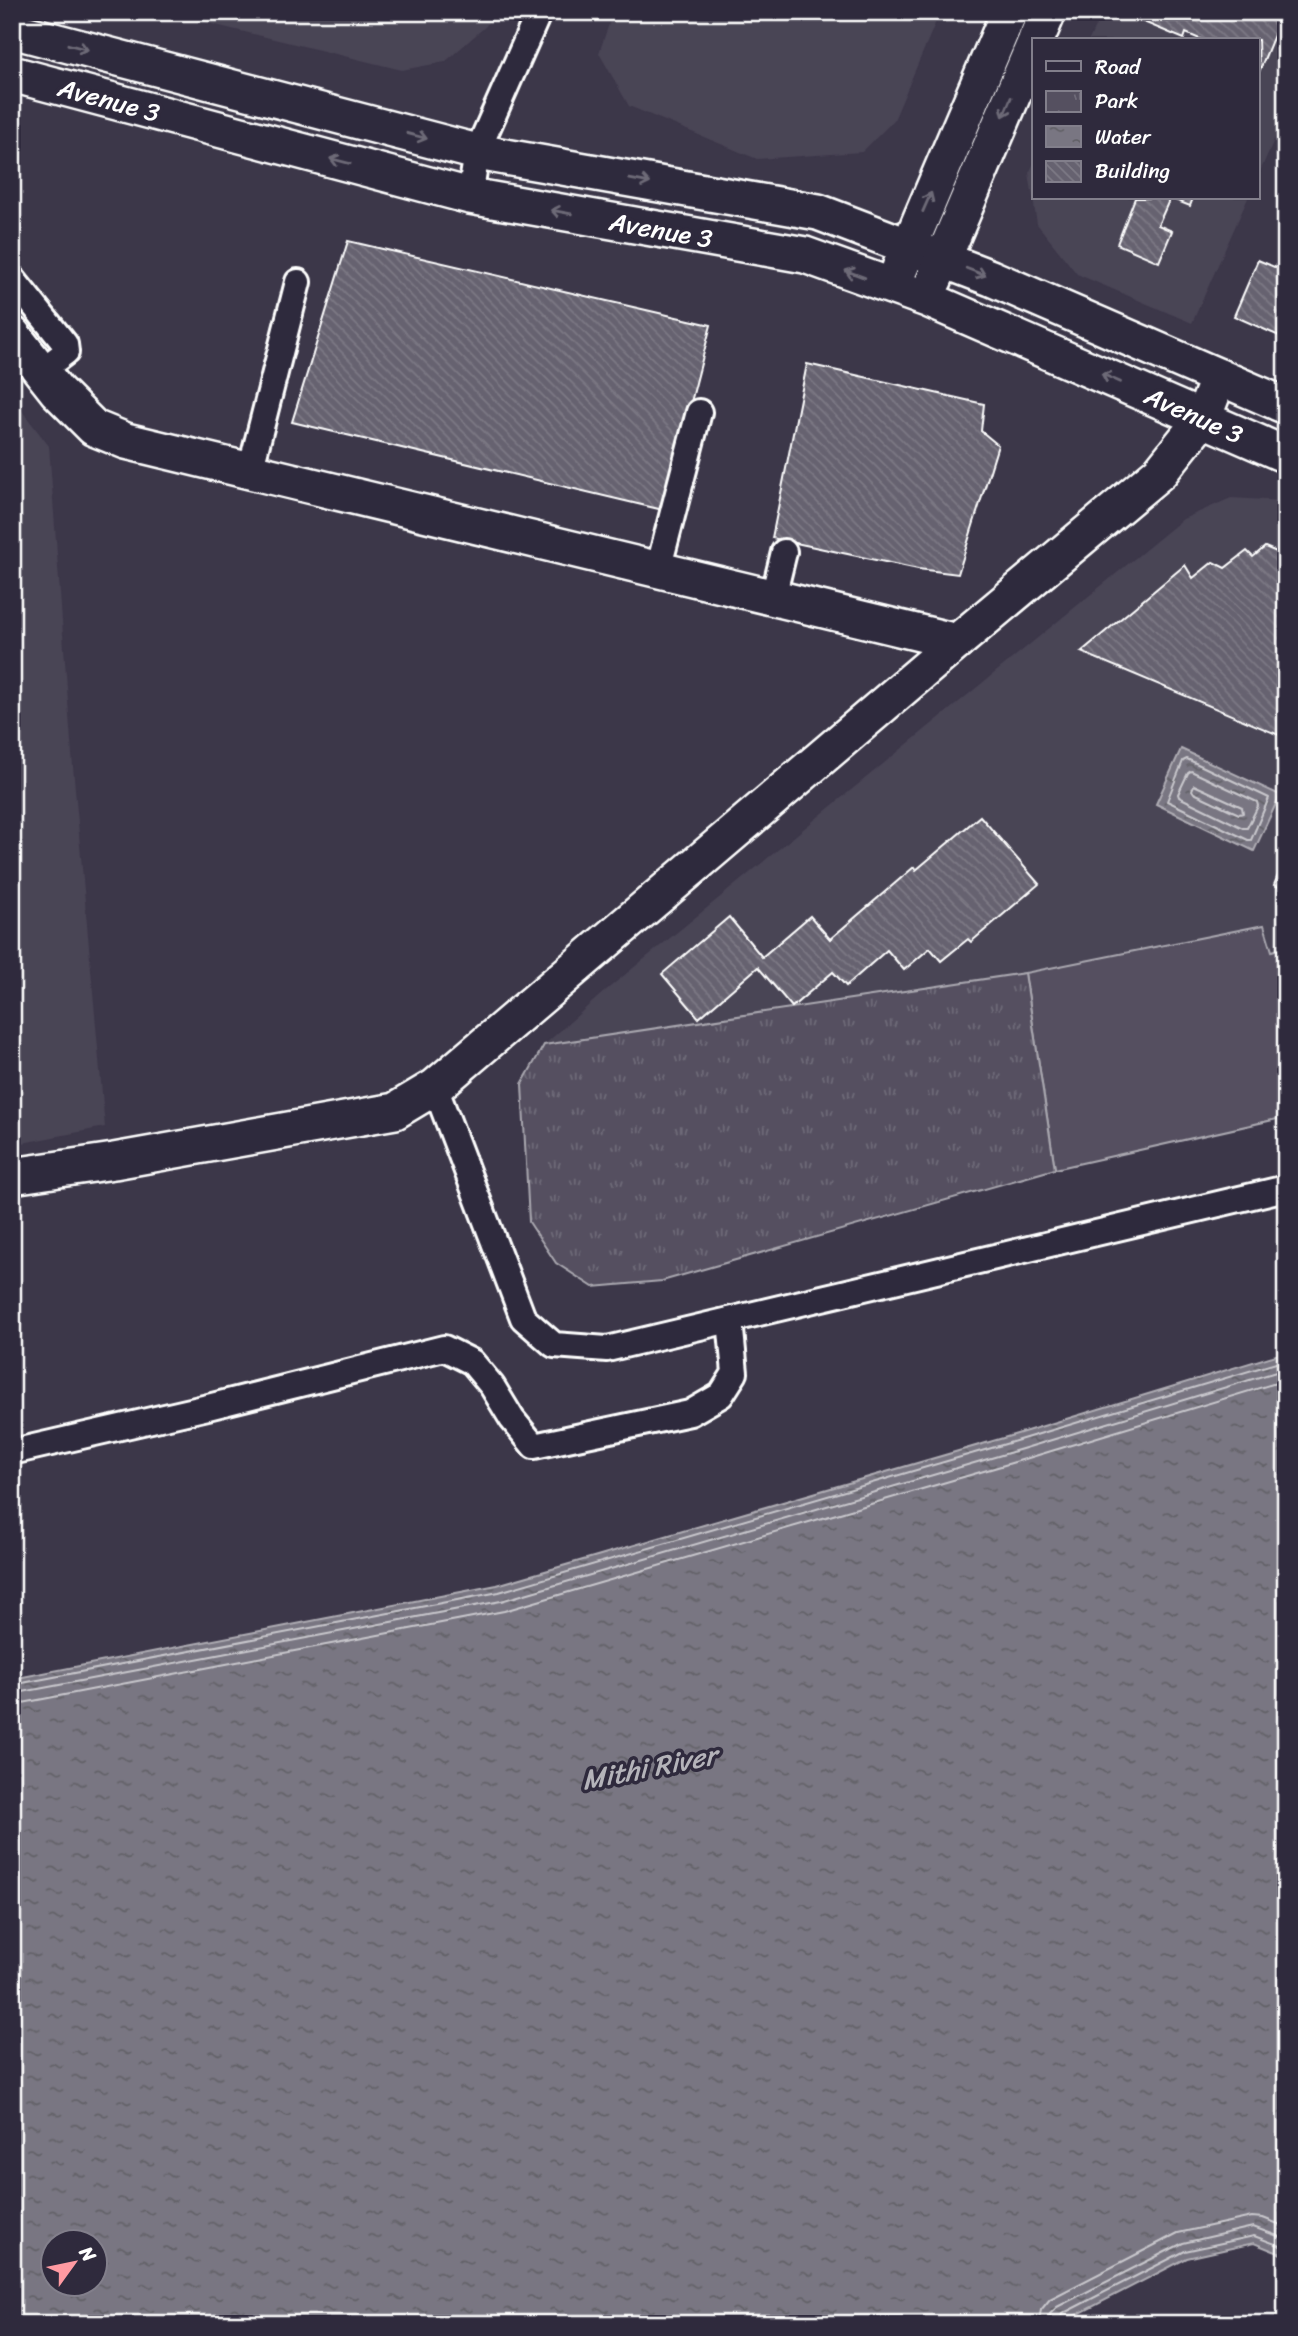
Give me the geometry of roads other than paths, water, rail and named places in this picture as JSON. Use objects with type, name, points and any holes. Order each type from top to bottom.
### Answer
[{"type":"street","points":[[470,196],[477,152],[539,12]]},
{"type":"street","points":[[892,287],[1009,12]]},
{"type":"street","points":[[1037,38],[1048,12]]},
{"type":"street","name":"Avenue 3","points":[[12,30],[477,152],[818,212],[991,278],[1286,405]]},
{"type":"street","points":[[927,299],[941,259],[1032,49]]},
{"type":"street","name":"Avenue 3","points":[[12,74],[470,196],[805,256],[927,299],[1286,454]]},
{"type":"street","points":[[12,278],[65,344],[66,352],[41,371]]},
{"type":"street","points":[[250,471],[298,282]]},
{"type":"street","points":[[12,334],[57,391],[94,428],[126,441],[957,642]]},
{"type":"street","points":[[12,1176],[114,1161],[395,1111],[435,1087],[1160,472],[1203,418],[1219,377]]},
{"type":"street","points":[[658,570],[699,412]]},
{"type":"street","points":[[772,597],[784,552]]},
{"type":"street","points":[[435,1087],[523,1318],[554,1345],[607,1349],[1286,1188]]},
{"type":"street","points":[[12,1452],[208,1408],[444,1348],[472,1362],[534,1446],[690,1413],[721,1395],[735,1373],[730,1320]]},
{"type":"water","points":[[1181,749],[1280,795],[1254,851],[1156,804]]},
{"type":"water","name":"Mithi River","points":[[1286,1352],[1286,2256],[1254,2243],[1187,2258],[1059,2324],[12,2324],[12,1679],[497,1585],[1017,1434]]}]
